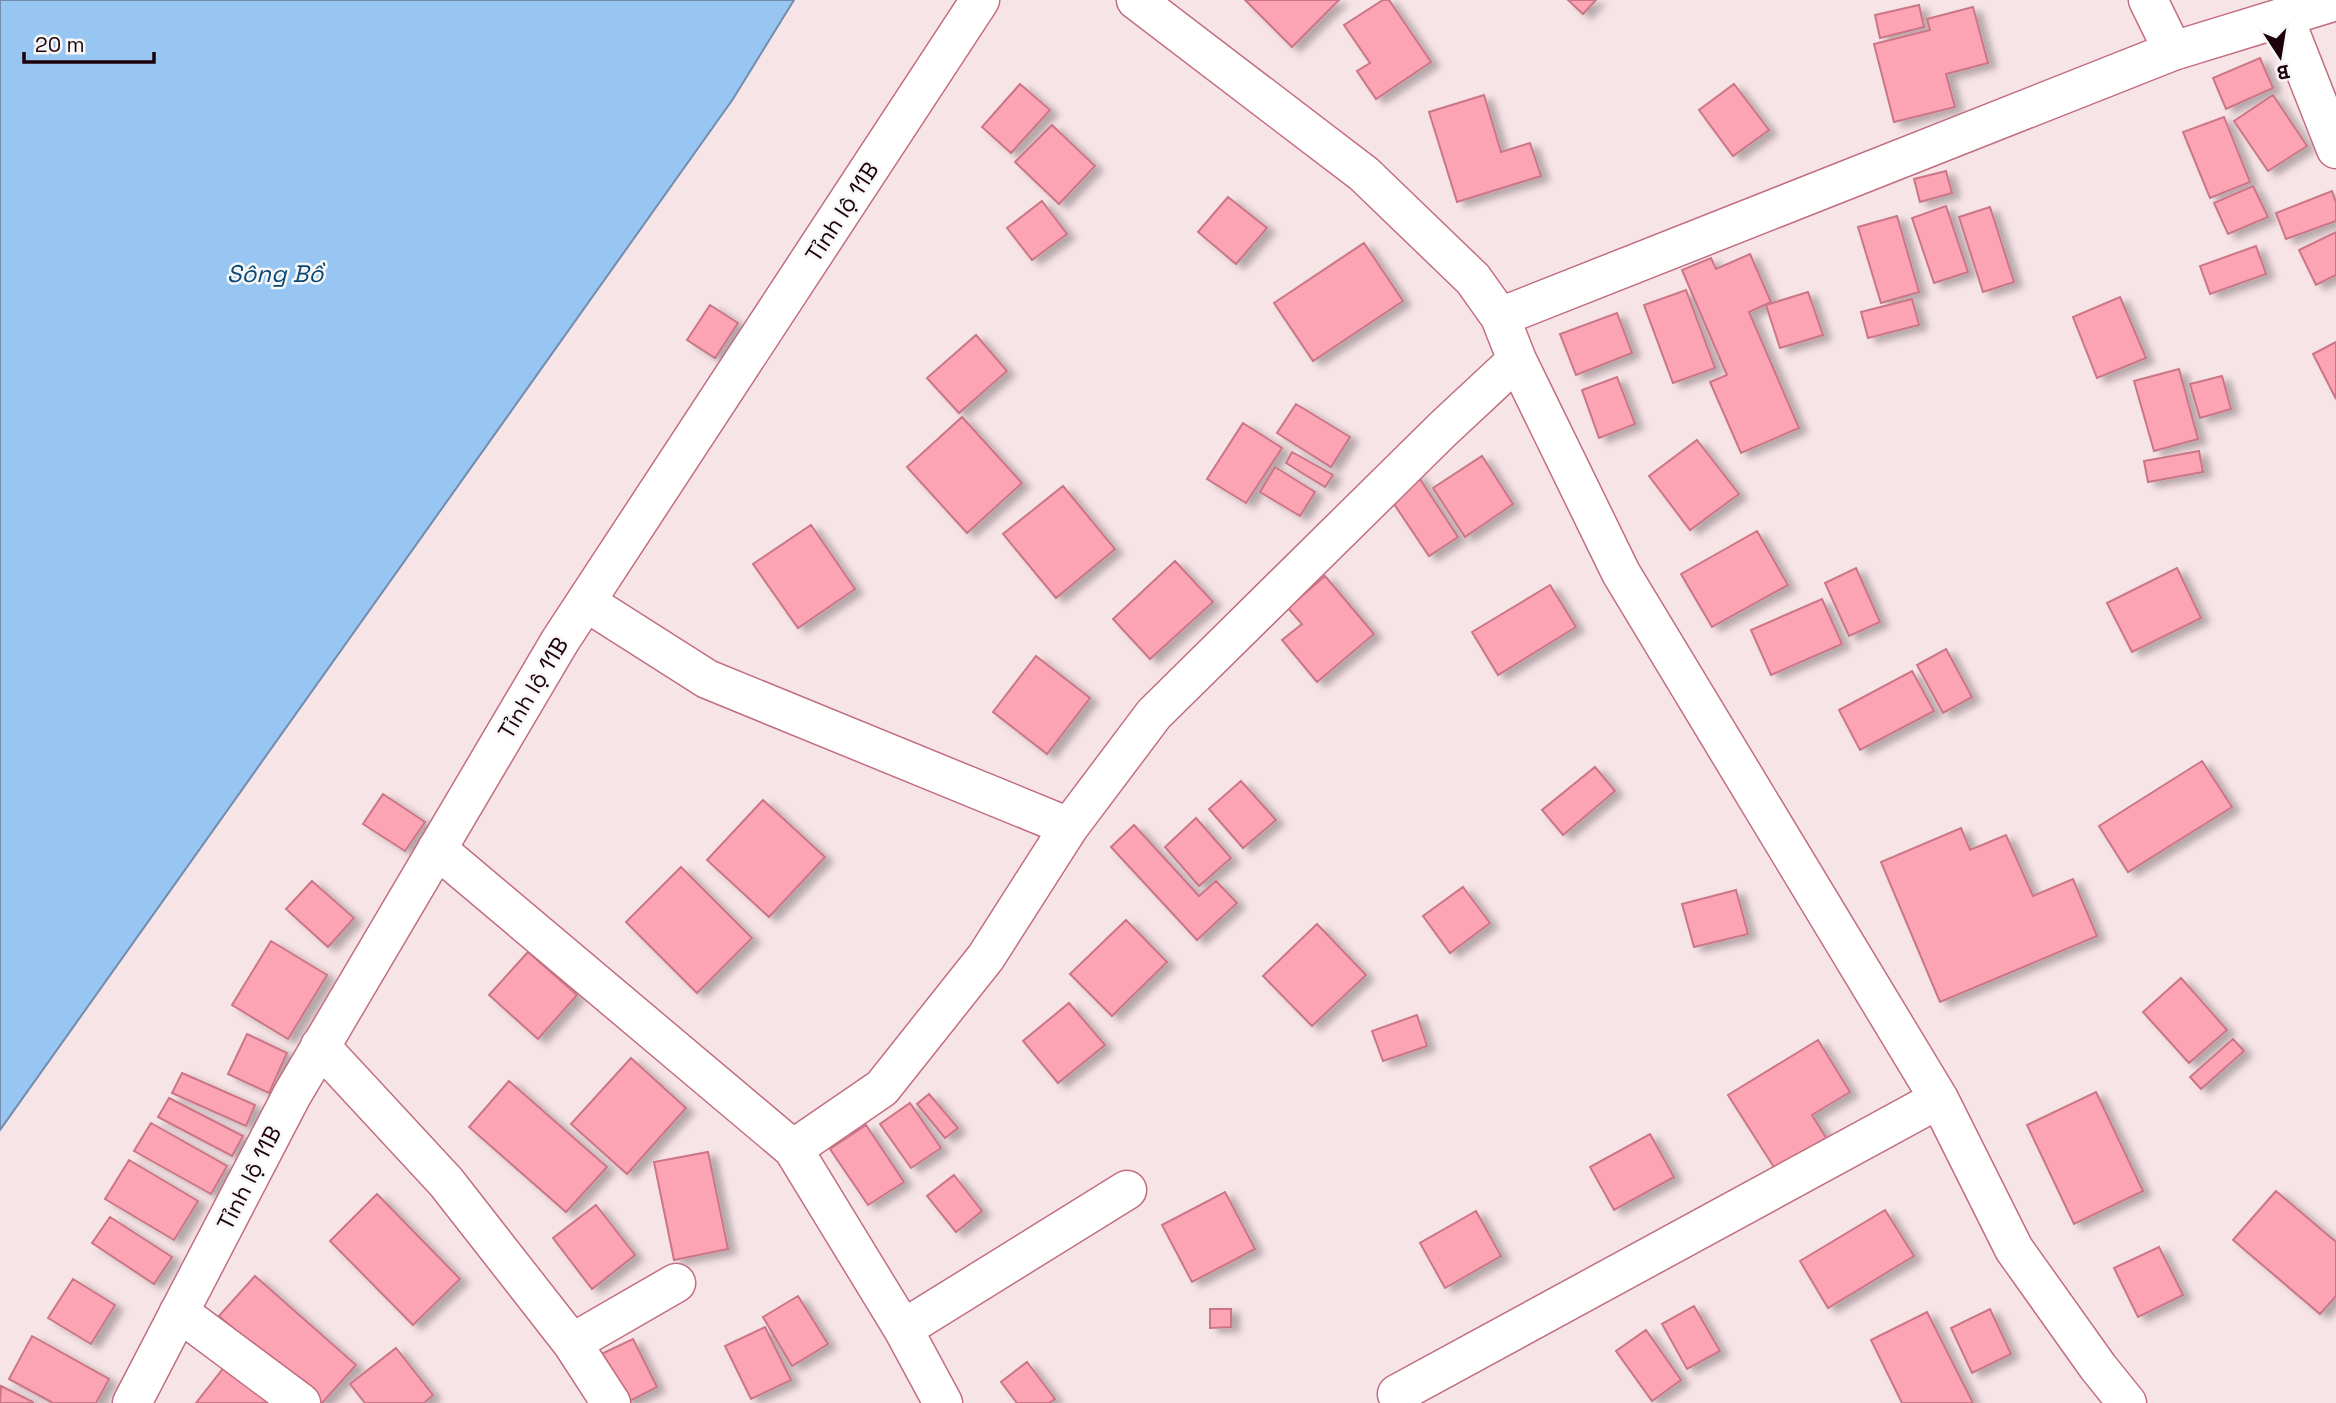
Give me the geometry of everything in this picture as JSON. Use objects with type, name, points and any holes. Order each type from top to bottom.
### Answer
[{"type":"street","name":"Tỉnh lộ 11B","points":[[132,1403],[292,1095],[586,602],[980,0]]},
{"type":"street","points":[[1136,0],[1364,174],[1473,279],[1500,317],[1517,360],[1621,573],[1939,1099],[2014,1249],[2127,1403]]},
{"type":"street","points":[[2148,0],[2173,51]]},
{"type":"street","points":[[1500,317],[2173,51],[2336,1]]},
{"type":"street","points":[[2284,17],[2336,149]]},
{"type":"street","points":[[793,1149],[882,1088],[986,957],[1069,827],[1154,714],[1443,429],[1517,360]]},
{"type":"street","points":[[586,602],[707,679],[1069,827]]},
{"type":"street","points":[[437,849],[793,1149],[903,1328],[943,1403]]},
{"type":"street","points":[[320,1046],[446,1182],[572,1343],[611,1403]]},
{"type":"street","points":[[1397,1394],[1939,1099]]},
{"type":"street","points":[[903,1328],[1127,1190]]},
{"type":"street","points":[[572,1343],[676,1283]]},
{"type":"street","points":[[179,1312],[301,1403]]},
{"type":"water","name":"Sông Bồ","points":[[0,0],[794,0],[733,99],[0,1130]]},
{"type":"building","points":[[1245,0],[1339,0],[1292,47]]},
{"type":"building","points":[[1383,0],[1389,0],[1431,62],[1376,99],[1357,71],[1370,63],[1344,25]]},
{"type":"building","points":[[1568,0],[1596,0],[1583,14]]},
{"type":"building","points":[[1919,5],[1924,27],[1880,38],[1875,15]]},
{"type":"building","points":[[1973,7],[1988,63],[1946,74],[1955,107],[1894,122],[1874,44],[1930,30],[1927,19]]},
{"type":"building","points":[[2260,58],[2273,88],[2226,109],[2213,78]]},
{"type":"building","points":[[1020,84],[1050,110],[1011,153],[982,127]]},
{"type":"building","points":[[1734,84],[1769,130],[1733,156],[1699,110]]},
{"type":"building","points":[[1484,95],[1501,152],[1530,143],[1541,176],[1457,202],[1429,112]]},
{"type":"building","points":[[2273,95],[2307,146],[2268,171],[2234,121]]},
{"type":"building","points":[[2224,117],[2250,182],[2210,198],[2183,132]]},
{"type":"building","points":[[1052,125],[1095,166],[1059,204],[1015,162]]},
{"type":"building","points":[[1946,171],[1952,193],[1920,202],[1914,179]]},
{"type":"building","points":[[2253,186],[2268,217],[2228,234],[2214,203]]},
{"type":"building","points":[[2332,191],[2336,203],[2336,221],[2286,239],[2276,213]]},
{"type":"building","points":[[1228,197],[1267,228],[1236,264],[1198,232]]},
{"type":"building","points":[[1042,201],[1067,234],[1032,260],[1007,228]]},
{"type":"building","points":[[1946,206],[1968,272],[1934,283],[1912,218]]},
{"type":"building","points":[[1990,207],[2014,282],[1983,292],[1959,217]]},
{"type":"building","points":[[1897,216],[1919,292],[1881,303],[1858,227]]},
{"type":"building","points":[[2336,232],[2336,275],[2316,285],[2299,250]]},
{"type":"building","points":[[1364,243],[1403,301],[1313,361],[1274,303]]},
{"type":"building","points":[[2256,246],[2266,274],[2210,294],[2200,266]]},
{"type":"building","points":[[1750,254],[1771,302],[1749,312],[1799,428],[1741,453],[1710,382],[1727,375],[1682,270],[1711,258],[1716,269]]},
{"type":"building","points":[[1686,290],[1715,368],[1673,383],[1644,305]]},
{"type":"building","points":[[1808,292],[1823,335],[1780,348],[1766,305]]},
{"type":"building","points":[[2120,297],[2146,358],[2097,378],[2073,317]]},
{"type":"building","points":[[1912,299],[1919,325],[1868,338],[1861,312]]},
{"type":"building","points":[[710,305],[738,323],[715,358],[687,340]]},
{"type":"building","points":[[1617,313],[1632,353],[1576,375],[1560,334]]},
{"type":"building","points":[[976,335],[1007,371],[959,413],[927,378]]},
{"type":"building","points":[[2336,342],[2336,399],[2313,354]]},
{"type":"building","points":[[2179,369],[2198,439],[2154,451],[2134,381]]},
{"type":"building","points":[[2222,376],[2231,409],[2200,418],[2190,384]]},
{"type":"building","points":[[1617,377],[1635,424],[1599,438],[1582,390]]},
{"type":"building","points":[[1296,404],[1350,437],[1331,467],[1277,433]]},
{"type":"building","points":[[962,417],[1022,483],[967,533],[907,467]]},
{"type":"building","points":[[1243,423],[1282,448],[1246,503],[1207,479]]},
{"type":"building","points":[[1697,440],[1739,494],[1690,530],[1649,476]]},
{"type":"building","points":[[2199,451],[2203,472],[2148,482],[2144,461]]},
{"type":"building","points":[[1292,452],[1333,475],[1325,487],[1286,463]]},
{"type":"building","points":[[1482,456],[1513,504],[1465,537],[1433,488]]},
{"type":"building","points":[[1275,467],[1315,492],[1300,516],[1260,492]]},
{"type":"building","points":[[1416,473],[1458,537],[1429,556],[1386,492]]},
{"type":"building","points":[[1063,486],[1115,549],[1056,598],[1003,534]]},
{"type":"building","points":[[811,525],[855,589],[798,628],[753,564]]},
{"type":"building","points":[[1757,531],[1788,585],[1712,627],[1681,574]]},
{"type":"building","points":[[1175,561],[1213,602],[1150,659],[1113,619]]},
{"type":"building","points":[[1856,568],[1880,622],[1849,636],[1825,583]]},
{"type":"building","points":[[2177,568],[2201,618],[2132,652],[2107,603]]},
{"type":"building","points":[[1325,576],[1374,634],[1317,682],[1282,640],[1302,624],[1288,608]]},
{"type":"building","points":[[1550,585],[1576,627],[1498,675],[1472,632]]},
{"type":"building","points":[[1822,599],[1842,644],[1771,675],[1751,630]]},
{"type":"building","points":[[1946,649],[1972,697],[1943,713],[1917,665]]},
{"type":"building","points":[[1036,656],[1090,698],[1047,754],[993,712]]},
{"type":"building","points":[[1912,671],[1934,711],[1860,750],[1839,710]]},
{"type":"building","points":[[2202,761],[2232,807],[2128,872],[2099,826]]},
{"type":"building","points":[[1595,767],[1615,791],[1563,835],[1542,810]]},
{"type":"building","points":[[1241,781],[1276,820],[1243,848],[1209,809]]},
{"type":"building","points":[[383,794],[425,822],[405,851],[363,824]]},
{"type":"building","points":[[763,800],[825,857],[769,917],[707,860]]},
{"type":"building","points":[[1196,818],[1231,858],[1199,886],[1165,847]]},
{"type":"building","points":[[1134,825],[1199,896],[1216,881],[1237,903],[1197,940],[1111,847]]},
{"type":"building","points":[[1961,828],[1970,850],[2006,835],[2033,896],[2073,879],[2097,936],[1940,1002],[1881,862]]},
{"type":"building","points":[[681,867],[752,938],[697,993],[626,922]]},
{"type":"building","points":[[312,881],[354,918],[328,947],[286,909]]},
{"type":"building","points":[[1463,887],[1490,923],[1450,953],[1423,916]]},
{"type":"building","points":[[1736,890],[1748,934],[1694,947],[1682,904]]},
{"type":"building","points":[[1126,920],[1167,962],[1112,1016],[1070,974]]},
{"type":"building","points":[[1317,924],[1366,975],[1312,1026],[1263,976]]},
{"type":"building","points":[[271,941],[327,975],[288,1039],[232,1005]]},
{"type":"building","points":[[528,952],[577,995],[538,1039],[489,995]]},
{"type":"building","points":[[2181,978],[2227,1030],[2189,1063],[2143,1012]]},
{"type":"building","points":[[1069,1003],[1105,1045],[1058,1083],[1023,1041]]},
{"type":"building","points":[[1417,1015],[1427,1046],[1383,1061],[1372,1031]]},
{"type":"building","points":[[247,1034],[287,1053],[269,1093],[228,1074]]},
{"type":"building","points":[[2233,1039],[2244,1051],[2201,1089],[2190,1077]]},
{"type":"building","points":[[1818,1040],[1850,1092],[1812,1115],[1828,1141],[1777,1172],[1728,1095]]},
{"type":"building","points":[[631,1058],[686,1108],[627,1174],[571,1124]]},
{"type":"building","points":[[182,1073],[255,1105],[246,1126],[172,1093]]},
{"type":"building","points":[[509,1081],[607,1167],[566,1212],[469,1127]]},
{"type":"building","points":[[2096,1092],[2143,1191],[2074,1224],[2027,1125]]},
{"type":"building","points":[[929,1094],[958,1128],[945,1138],[917,1104]]},
{"type":"building","points":[[169,1098],[243,1136],[232,1156],[158,1117]]},
{"type":"building","points":[[910,1103],[941,1148],[911,1168],[880,1124]]},
{"type":"building","points":[[151,1123],[227,1166],[211,1194],[134,1151]]},
{"type":"building","points":[[866,1125],[904,1182],[868,1205],[830,1149]]},
{"type":"building","points":[[1650,1134],[1674,1177],[1614,1210],[1590,1167]]},
{"type":"building","points":[[708,1152],[728,1249],[674,1260],[654,1162]]},
{"type":"building","points":[[129,1160],[198,1201],[174,1240],[105,1199]]},
{"type":"building","points":[[954,1175],[982,1211],[956,1232],[927,1196]]},
{"type":"building","points":[[2276,1191],[2336,1242],[2336,1296],[2320,1314],[2233,1240]]},
{"type":"building","points":[[1225,1192],[1255,1249],[1192,1282],[1162,1225]]},
{"type":"building","points":[[377,1194],[460,1279],[413,1325],[330,1241]]},
{"type":"building","points":[[596,1205],[635,1255],[592,1289],[553,1238]]},
{"type":"building","points":[[1885,1210],[1914,1256],[1828,1308],[1800,1261]]},
{"type":"building","points":[[1476,1211],[1501,1256],[1445,1288],[1420,1243]]},
{"type":"building","points":[[110,1217],[172,1257],[154,1284],[92,1243]]},
{"type":"building","points":[[2159,1247],[2183,1295],[2138,1317],[2114,1268]]},
{"type":"building","points":[[255,1276],[356,1365],[322,1403],[318,1403],[219,1316]]},
{"type":"building","points":[[73,1279],[115,1305],[91,1344],[48,1318]]},
{"type":"building","points":[[798,1296],[828,1344],[792,1366],[763,1317]]},
{"type":"building","points":[[1694,1306],[1720,1351],[1687,1369],[1662,1324]]},
{"type":"building","points":[[1210,1309],[1231,1309],[1231,1327],[1210,1328]]},
{"type":"building","points":[[1990,1309],[2011,1354],[1972,1373],[1951,1328]]},
{"type":"building","points":[[1927,1312],[1973,1403],[1902,1403],[1871,1340]]},
{"type":"building","points":[[765,1327],[791,1380],[751,1399],[725,1346]]},
{"type":"building","points":[[1646,1330],[1681,1380],[1652,1401],[1616,1351]]},
{"type":"building","points":[[32,1336],[109,1379],[96,1403],[53,1403],[9,1379]]},
{"type":"building","points":[[633,1339],[657,1387],[626,1403],[597,1356]]},
{"type":"building","points":[[396,1348],[433,1395],[424,1403],[365,1403],[350,1384]]},
{"type":"building","points":[[229,1361],[284,1403],[196,1403]]},
{"type":"building","points":[[1027,1362],[1055,1399],[1049,1403],[1017,1403],[1001,1382]]},
{"type":"building","points":[[1,1386],[33,1402],[0,1403]]}]
